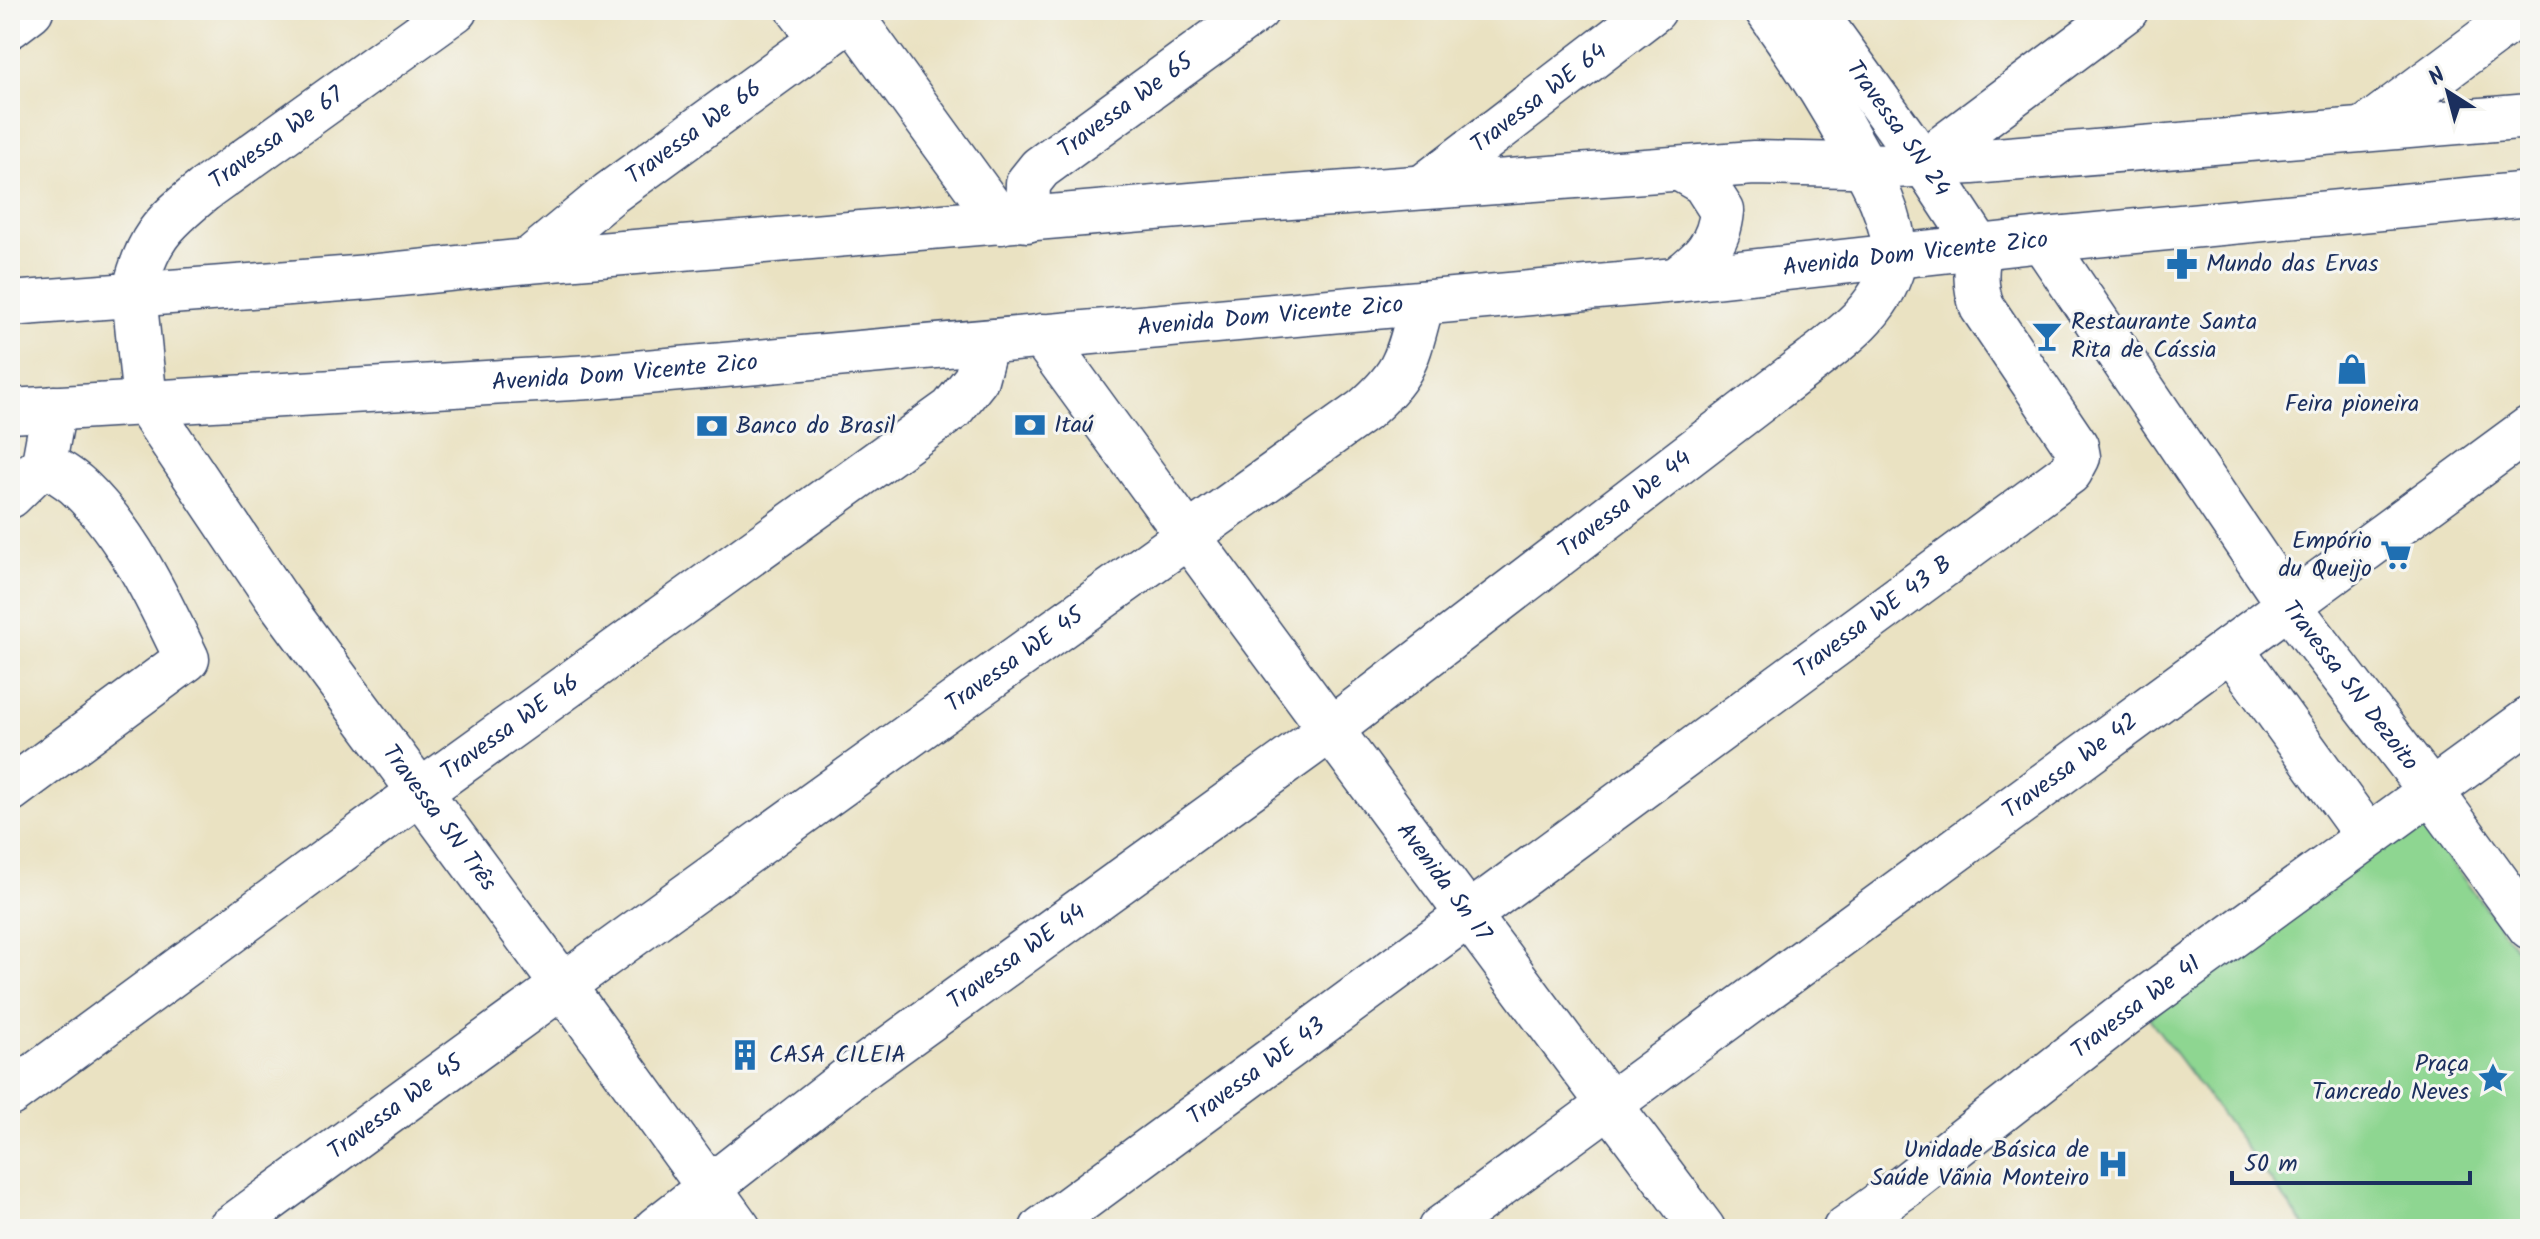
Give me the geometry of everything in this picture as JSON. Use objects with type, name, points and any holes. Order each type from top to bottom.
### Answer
[{"type":"street","points":[[10,26],[31,10]]},
{"type":"street","name":"Travessa We 67","points":[[135,303],[140,267],[151,240],[174,214],[455,10]]},
{"type":"street","name":"Travessa We 65","points":[[1014,221],[1028,183],[1040,168],[1257,10]]},
{"type":"street","name":"Travessa WE 64","points":[[1423,187],[1654,10]]},
{"type":"street","name":"Travessa SN 24","points":[[1767,10],[1803,60],[1864,165],[1886,209],[1895,257]]},
{"type":"street","name":"Travessa SN 24","points":[[1813,10],[1980,248]]},
{"type":"street","points":[[1922,163],[2126,10]]},
{"type":"street","points":[[2366,128],[2524,10]]},
{"type":"street","points":[[834,19],[1014,221]]},
{"type":"street","name":"Travessa We 66","points":[[528,261],[834,19]]},
{"type":"street","points":[[10,304],[458,295],[528,261],[1423,187],[1754,163],[1864,165],[1972,162],[2530,116]]},
{"type":"street","points":[[1676,280],[1712,247],[1719,233],[1722,211],[1704,183],[1680,169]]},
{"type":"street","name":"Avenida Dom Vicente Zico","points":[[10,411],[590,377],[1676,280],[2042,240],[2530,194]]},
{"type":"street","name":"Travessa SN Dezoito","points":[[2042,240],[2289,606],[2431,791],[2530,927]]},
{"type":"street","name":"Travessa WE 43 B","points":[[1470,914],[2070,472],[2078,457],[2076,446],[1982,307],[1976,288],[1975,267],[1980,248]]},
{"type":"street","name":"Travessa We 44","points":[[1330,730],[1848,332],[1870,311],[1883,292],[1895,257]]},
{"type":"street","points":[[135,303],[145,402]]},
{"type":"street","name":"Travessa WE 45","points":[[562,984],[1188,533],[1363,411],[1383,394],[1405,365],[1422,303]]},
{"type":"street","name":"Avenida Sn 17","points":[[1042,336],[1330,730],[1703,1229]]},
{"type":"street","name":"Travessa WE 46","points":[[10,1094],[420,792],[952,409],[976,379],[986,342]]},
{"type":"street","name":"Travessa SN Três","points":[[145,402],[276,597],[739,1229]]},
{"type":"street","points":[[10,496],[44,463],[54,408]]},
{"type":"street","name":"Travessa We 42","points":[[1610,1105],[2530,428]]},
{"type":"street","points":[[10,790],[187,659],[168,618],[123,540],[79,486],[44,463]]},
{"type":"street","points":[[2231,648],[2367,836]]},
{"type":"street","points":[[2431,791],[2530,719]]},
{"type":"street","name":"Travessa WE 44","points":[[708,1187],[857,1072],[1330,730]]},
{"type":"street","name":"Travessa We 41","points":[[1845,1229],[1905,1186],[2129,1011],[2431,791]]},
{"type":"street","name":"Travessa WE 43","points":[[1042,1229],[1470,914]]},
{"type":"street","name":"Travessa We 45","points":[[229,1229],[562,984]]},
{"type":"street","points":[[1440,1229],[1610,1105]]},
{"type":"street","points":[[656,1229],[708,1187]]},
{"type":"green space","points":[[2417,817],[2530,967],[2530,1229],[2307,1229],[2149,1018]]},
{"type":"place","name":"Mundo das Ervas","points":[[2182,264]]},
{"type":"place","name":"Restaurante Santa Rita de Cássia","points":[[2047,336]]},
{"type":"place","name":"Feira pioneira","points":[[2352,369]]},
{"type":"place","name":"Itaú","points":[[1030,425]]},
{"type":"place","name":"Banco do Brasil","points":[[712,426]]},
{"type":"place","name":"Empório du Queijo","points":[[2396,555]]},
{"type":"place","name":"CASA CILEIA","points":[[745,1055]]},
{"type":"place","name":"Praça Tancredo Neves","points":[[2493,1078]]},
{"type":"place","name":"Unidade Básica de Saúde Vãnia Monteiro","points":[[2113,1164]]}]
